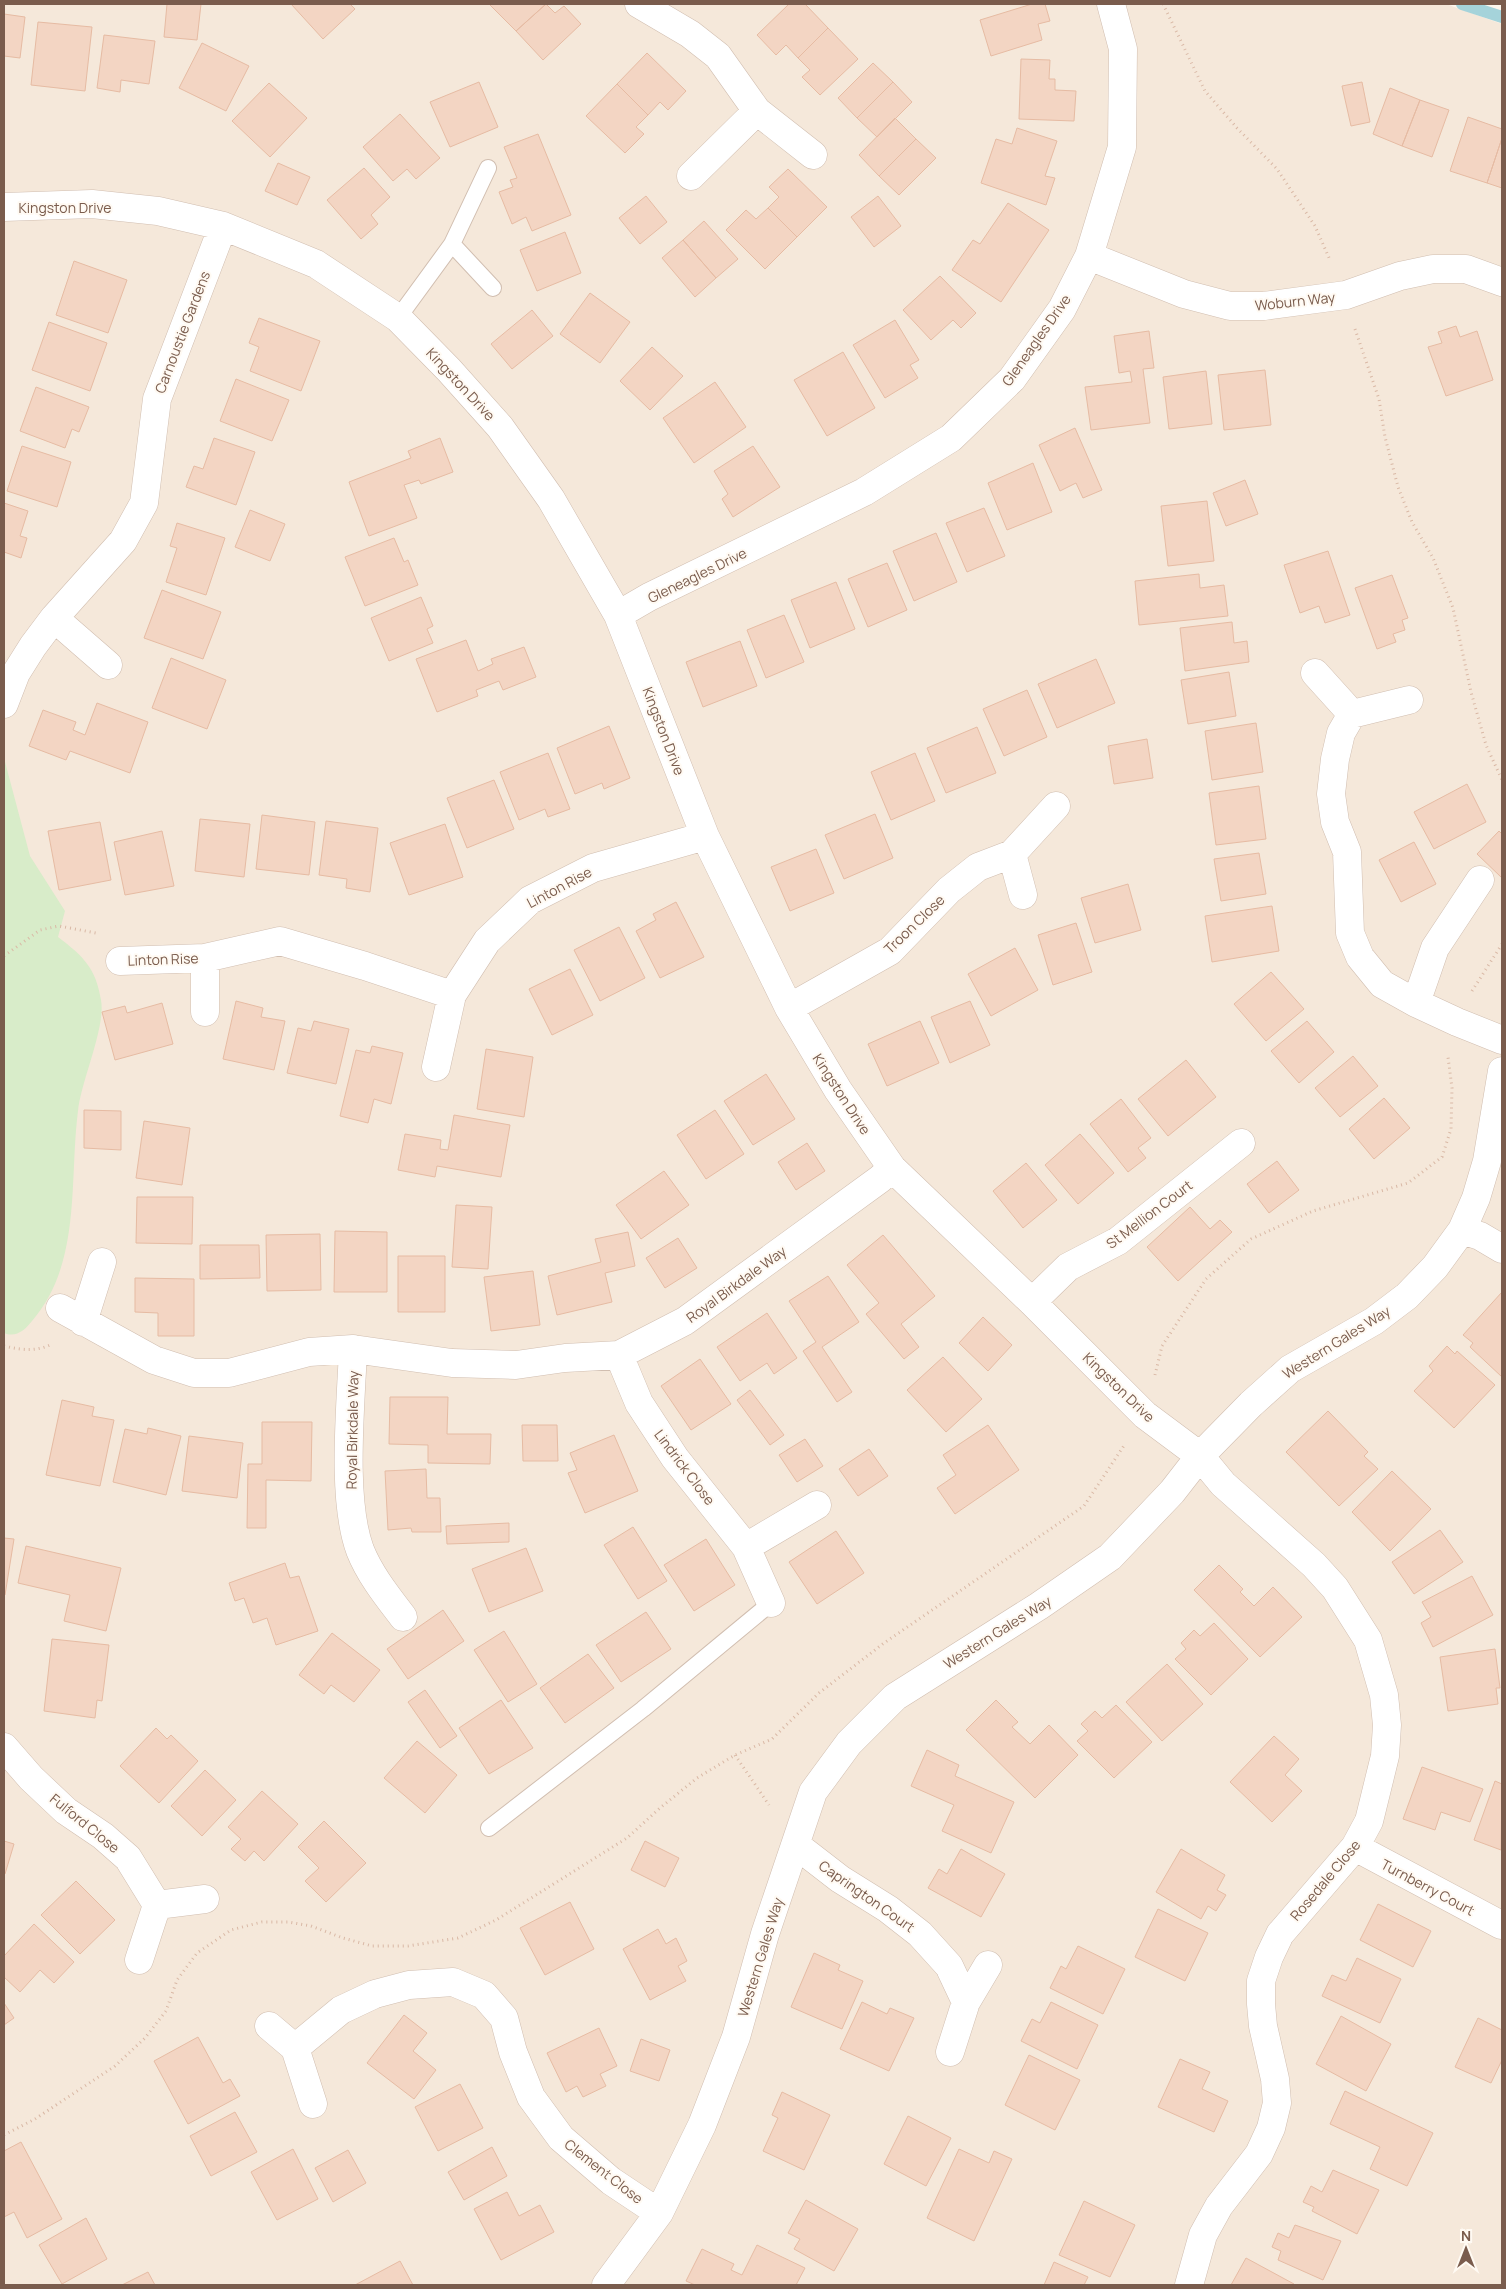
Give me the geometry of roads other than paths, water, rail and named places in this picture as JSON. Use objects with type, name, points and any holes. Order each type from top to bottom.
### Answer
[{"type":"street","points":[[639,4],[656,16],[690,34],[718,56],[756,111],[813,155]]},
{"type":"street","name":"Gleneagles Drive","points":[[618,615],[864,492],[951,438],[1012,379],[1062,309],[1089,256],[1122,147],[1123,50],[1111,4]]},
{"type":"street","points":[[691,176],[756,111]]},
{"type":"street","name":"Kingston Drive","points":[[4,207],[92,204],[158,211],[223,226],[316,264],[398,318],[449,370],[500,427],[551,499],[618,615],[705,836],[789,1008],[838,1090],[892,1168],[1032,1302],[1145,1415],[1200,1456]]},
{"type":"street","name":"Carnoustie Gardens","points":[[4,704],[16,673],[54,618],[123,541],[144,503],[157,399],[223,226]]},
{"type":"street","name":"Woburn Way","points":[[1089,256],[1184,294],[1230,306],[1264,306],[1346,295],[1400,276],[1433,269],[1466,269],[1502,282]]},
{"type":"street","points":[[54,618],[108,665]]},
{"type":"street","points":[[1315,673],[1352,714]]},
{"type":"street","points":[[1352,714],[1409,700]]},
{"type":"street","points":[[1352,714],[1339,742],[1331,794],[1336,822],[1347,852],[1350,933],[1360,957],[1382,984],[1456,1022],[1502,1040]]},
{"type":"street","name":"Troon Close","points":[[789,1008],[890,951],[949,890],[978,867],[1012,854],[1056,806]]},
{"type":"street","name":"Linton Rise","points":[[436,1067],[452,995],[487,941],[530,900],[593,868],[705,836]]},
{"type":"street","points":[[1012,854],[1023,895]]},
{"type":"street","points":[[1416,1003],[1436,948],[1480,880]]},
{"type":"street","name":"Linton Rise","points":[[120,961],[205,958],[280,941],[365,966],[452,995]]},
{"type":"street","name":"Linton Rise","points":[[205,958],[205,1012]]},
{"type":"street","name":"Western Gales Way","points":[[606,2285],[659,2213],[702,2125],[736,2037],[765,1934],[813,1792],[849,1743],[895,1697],[1039,1606],[1110,1557],[1172,1492],[1200,1456],[1251,1404],[1290,1369],[1374,1321],[1407,1296],[1436,1267],[1462,1230],[1476,1198],[1487,1161],[1502,1071]]},
{"type":"street","name":"St Mellion Court","points":[[1032,1302],[1068,1267],[1118,1241],[1241,1143]]},
{"type":"street","name":"Royal Birkdale Way","points":[[60,1308],[154,1360],[194,1373],[229,1373],[309,1352],[353,1349],[452,1363],[516,1365],[565,1358],[618,1355],[685,1321],[880,1179],[892,1168]]},
{"type":"street","points":[[1462,1230],[1480,1236],[1502,1249]]},
{"type":"street","points":[[83,1322],[102,1262]]},
{"type":"street","name":"Royal Birkdale Way","points":[[353,1349],[349,1472],[352,1513],[360,1549],[377,1583],[403,1618]]},
{"type":"street","name":"Lindrick Close","points":[[618,1355],[639,1403],[675,1458],[746,1547],[771,1603]]},
{"type":"street","name":"Rosedale Close","points":[[1189,2285],[1203,2235],[1218,2206],[1259,2154],[1271,2128],[1277,2103],[1275,2079],[1263,2026],[1261,2004],[1261,1981],[1268,1956],[1280,1934],[1355,1847],[1368,1821],[1373,1803],[1385,1756],[1387,1725],[1384,1695],[1368,1640],[1336,1588],[1314,1565],[1224,1484],[1200,1456]]},
{"type":"street","points":[[746,1547],[817,1505]]},
{"type":"street","name":"Fulford Close","points":[[4,1747],[31,1778],[66,1811],[103,1836],[128,1858],[157,1905]]},
{"type":"street","name":"Caprington Court","points":[[796,1845],[840,1879],[888,1909],[920,1934],[949,1966],[966,2002]]},
{"type":"street","name":"Turnberry Court","points":[[1355,1847],[1501,1925]]},
{"type":"street","points":[[139,1960],[157,1905],[204,1899]]},
{"type":"street","points":[[950,2052],[966,2002],[988,1965]]},
{"type":"street","name":"Clement Close","points":[[295,2048],[341,2010],[375,1994],[410,1985],[453,1982],[484,1995],[504,2018],[513,2052],[530,2097],[561,2138],[611,2181],[659,2213]]},
{"type":"street","points":[[269,2026],[295,2048],[313,2104]]},
{"type":"lane","points":[[398,318],[452,244],[488,168]]},
{"type":"lane","points":[[452,244],[493,288]]},
{"type":"lane","points":[[489,1828],[642,1709],[771,1603]]},
{"type":"waterway","points":[[1462,4],[1502,17]]}]
